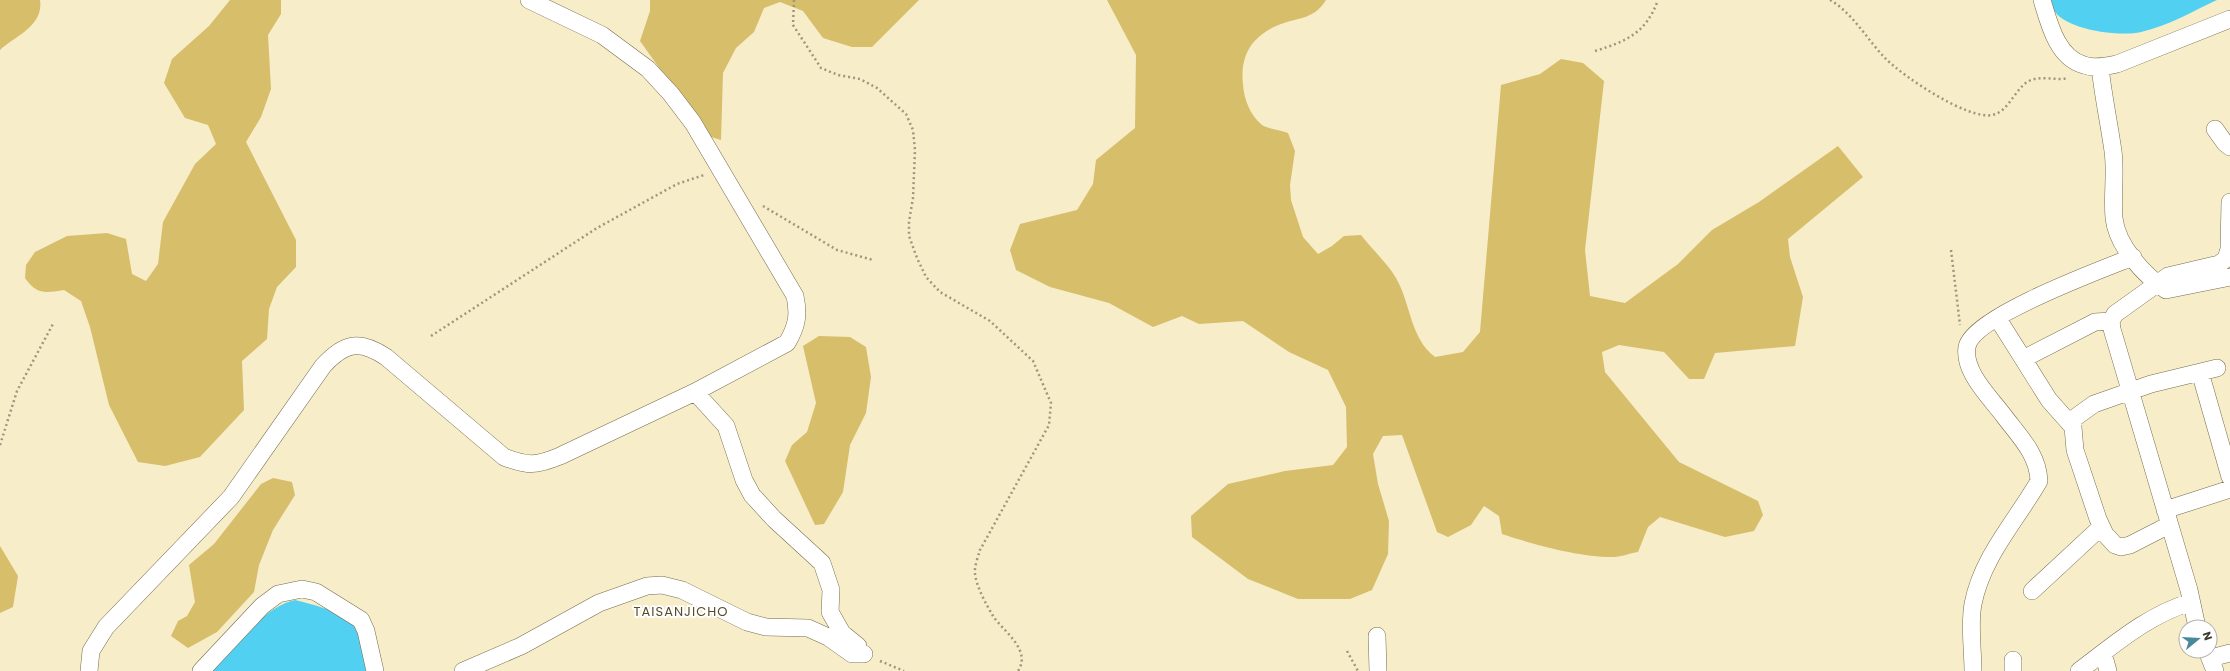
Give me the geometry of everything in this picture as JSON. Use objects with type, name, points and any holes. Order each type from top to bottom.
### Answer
[{"type":"street","points":[[89,671],[91,651],[106,627],[231,497],[323,366],[336,352],[351,345],[372,348],[386,357],[504,457],[524,465],[542,463],[560,456],[695,392],[787,343],[797,322],[799,311],[795,296],[693,123],[671,94],[648,69],[602,35],[529,0]]},
{"type":"street","points":[[2042,0],[2057,42],[2075,62],[2092,66],[2123,62],[2230,19]]},
{"type":"street","points":[[2092,66],[2105,111],[2113,152],[2114,218],[2120,237],[2132,257],[2157,283],[2166,290],[2174,290],[2200,282],[2230,277]]},
{"type":"street","points":[[2215,129],[2225,143],[2230,147]]},
{"type":"street","points":[[2195,619],[2112,329],[2111,321],[2115,314],[2168,276],[2219,264],[2226,259],[2229,249],[2230,202]]},
{"type":"street","points":[[1973,671],[1973,606],[1976,589],[1997,547],[2039,481],[2035,460],[1978,381],[1969,364],[1967,347],[1975,332],[2056,286],[2132,257]]},
{"type":"street","points":[[1998,319],[2049,400],[2073,427],[2075,450],[2100,527],[2115,545],[2121,547],[2130,545],[2167,518],[2230,489]]},
{"type":"street","points":[[2023,359],[2095,322],[2104,320],[2111,321]]},
{"type":"street","points":[[2069,422],[2094,404],[2150,384],[2208,370],[2230,477]]},
{"type":"street","points":[[695,392],[726,426],[744,480],[752,495],[774,519],[822,563],[831,590],[830,612],[834,622],[842,633],[858,646],[864,654]]},
{"type":"street","points":[[2032,591],[2100,527]]},
{"type":"street","points":[[463,671],[521,646],[600,603],[627,591],[647,586],[662,585],[682,590],[747,622],[766,627],[808,628],[828,637],[852,654],[864,654]]},
{"type":"street","points":[[201,671],[262,606],[278,594],[302,590],[316,592],[361,620],[366,631],[375,671]]},
{"type":"street","points":[[2079,671],[2144,623],[2173,608],[2191,602]]},
{"type":"street","points":[[1377,636],[1378,671]]},
{"type":"street","points":[[2211,660],[2230,652]]},
{"type":"street","points":[[2103,653],[2108,671]]},
{"type":"path","points":[[794,0],[793,25],[821,68],[838,75],[860,79],[877,88],[906,114],[913,130],[915,150],[913,198],[909,222],[909,236],[926,277],[940,292],[990,322],[1033,361],[1051,403],[1049,425],[980,550],[974,573],[981,593],[994,617],[1014,639],[1021,656],[1018,671]]},
{"type":"path","points":[[1595,52],[1633,36],[1645,26],[1658,0]]},
{"type":"path","points":[[1830,0],[1847,15],[1887,60],[1918,84],[1945,100],[1974,113],[1986,116],[1994,115],[2004,109],[2024,84],[2031,79],[2062,79],[2073,76],[2092,66]]},
{"type":"path","points":[[431,336],[597,228],[677,184],[704,175],[711,179]]},
{"type":"path","points":[[759,204],[837,250],[873,260]]},
{"type":"path","points":[[1951,250],[1962,342],[1967,347]]},
{"type":"path","points":[[0,445],[17,391],[54,322]]},
{"type":"path","points":[[1347,652],[1358,671]]},
{"type":"path","points":[[864,654],[904,671]]},
{"type":"shaded area","points":[[0,0],[40,0],[40,9],[38,17],[33,24],[0,50]]},
{"type":"shaded area","points":[[230,0],[281,0],[281,14],[268,35],[271,89],[261,117],[246,142],[296,240],[296,267],[277,287],[269,309],[267,339],[242,361],[244,410],[200,457],[165,466],[138,462],[109,405],[90,327],[81,301],[64,290],[42,292],[33,287],[25,278],[26,265],[35,252],[67,236],[107,233],[126,239],[132,274],[146,281],[158,264],[163,222],[195,164],[216,144],[208,125],[185,118],[164,83],[172,59],[209,26]]},
{"type":"shaded area","points":[[650,0],[919,0],[872,47],[852,47],[823,38],[803,11],[780,2],[764,8],[754,32],[736,48],[723,73],[721,140],[708,136],[640,41],[650,11]]},
{"type":"shaded area","points":[[1107,0],[1326,0],[1316,12],[1304,18],[1276,26],[1259,36],[1253,43],[1245,57],[1243,66],[1242,75],[1246,101],[1251,112],[1262,125],[1288,133],[1295,151],[1290,185],[1291,200],[1303,237],[1318,254],[1332,246],[1344,236],[1361,235],[1384,261],[1396,278],[1420,340],[1435,357],[1463,352],[1480,332],[1501,85],[1540,74],[1561,59],[1583,63],[1604,81],[1585,250],[1590,296],[1625,303],[1678,264],[1712,230],[1759,202],[1838,146],[1863,177],[1788,239],[1790,257],[1803,297],[1795,346],[1715,353],[1704,379],[1689,379],[1664,352],[1619,345],[1602,352],[1605,372],[1679,462],[1758,501],[1763,515],[1754,531],[1725,537],[1660,517],[1648,527],[1638,552],[1617,557],[1601,557],[1557,550],[1502,534],[1499,516],[1484,506],[1471,525],[1448,537],[1437,532],[1402,435],[1383,436],[1373,454],[1378,484],[1389,521],[1388,554],[1372,590],[1350,599],[1298,599],[1248,579],[1192,537],[1191,516],[1228,484],[1285,471],[1333,465],[1347,447],[1346,407],[1328,370],[1289,352],[1243,321],[1199,324],[1182,316],[1153,327],[1109,303],[1050,287],[1016,270],[1010,250],[1020,224],[1077,210],[1093,184],[1096,160],[1135,128],[1136,55]]},
{"type":"shaded area","points":[[819,336],[850,337],[866,347],[871,377],[866,413],[850,445],[843,492],[824,524],[815,525],[785,461],[792,445],[807,432],[816,403],[803,346]]},
{"type":"shaded area","points":[[273,478],[292,482],[295,495],[273,530],[259,565],[254,592],[217,632],[188,648],[171,636],[178,621],[187,616],[195,602],[189,565],[214,544],[261,484]]},
{"type":"shaded area","points":[[0,546],[18,576],[13,607],[0,613]]},
{"type":"water","points":[[2051,0],[2217,0],[2161,26],[2141,32],[2121,34],[2095,31],[2082,28],[2071,23],[2055,12]]},
{"type":"water","points":[[295,600],[312,604],[340,615],[355,627],[361,638],[366,671],[212,671],[261,619],[283,604]]},
{"type":"district","name":"TAISANJICHO","points":[[681,611]]}]
